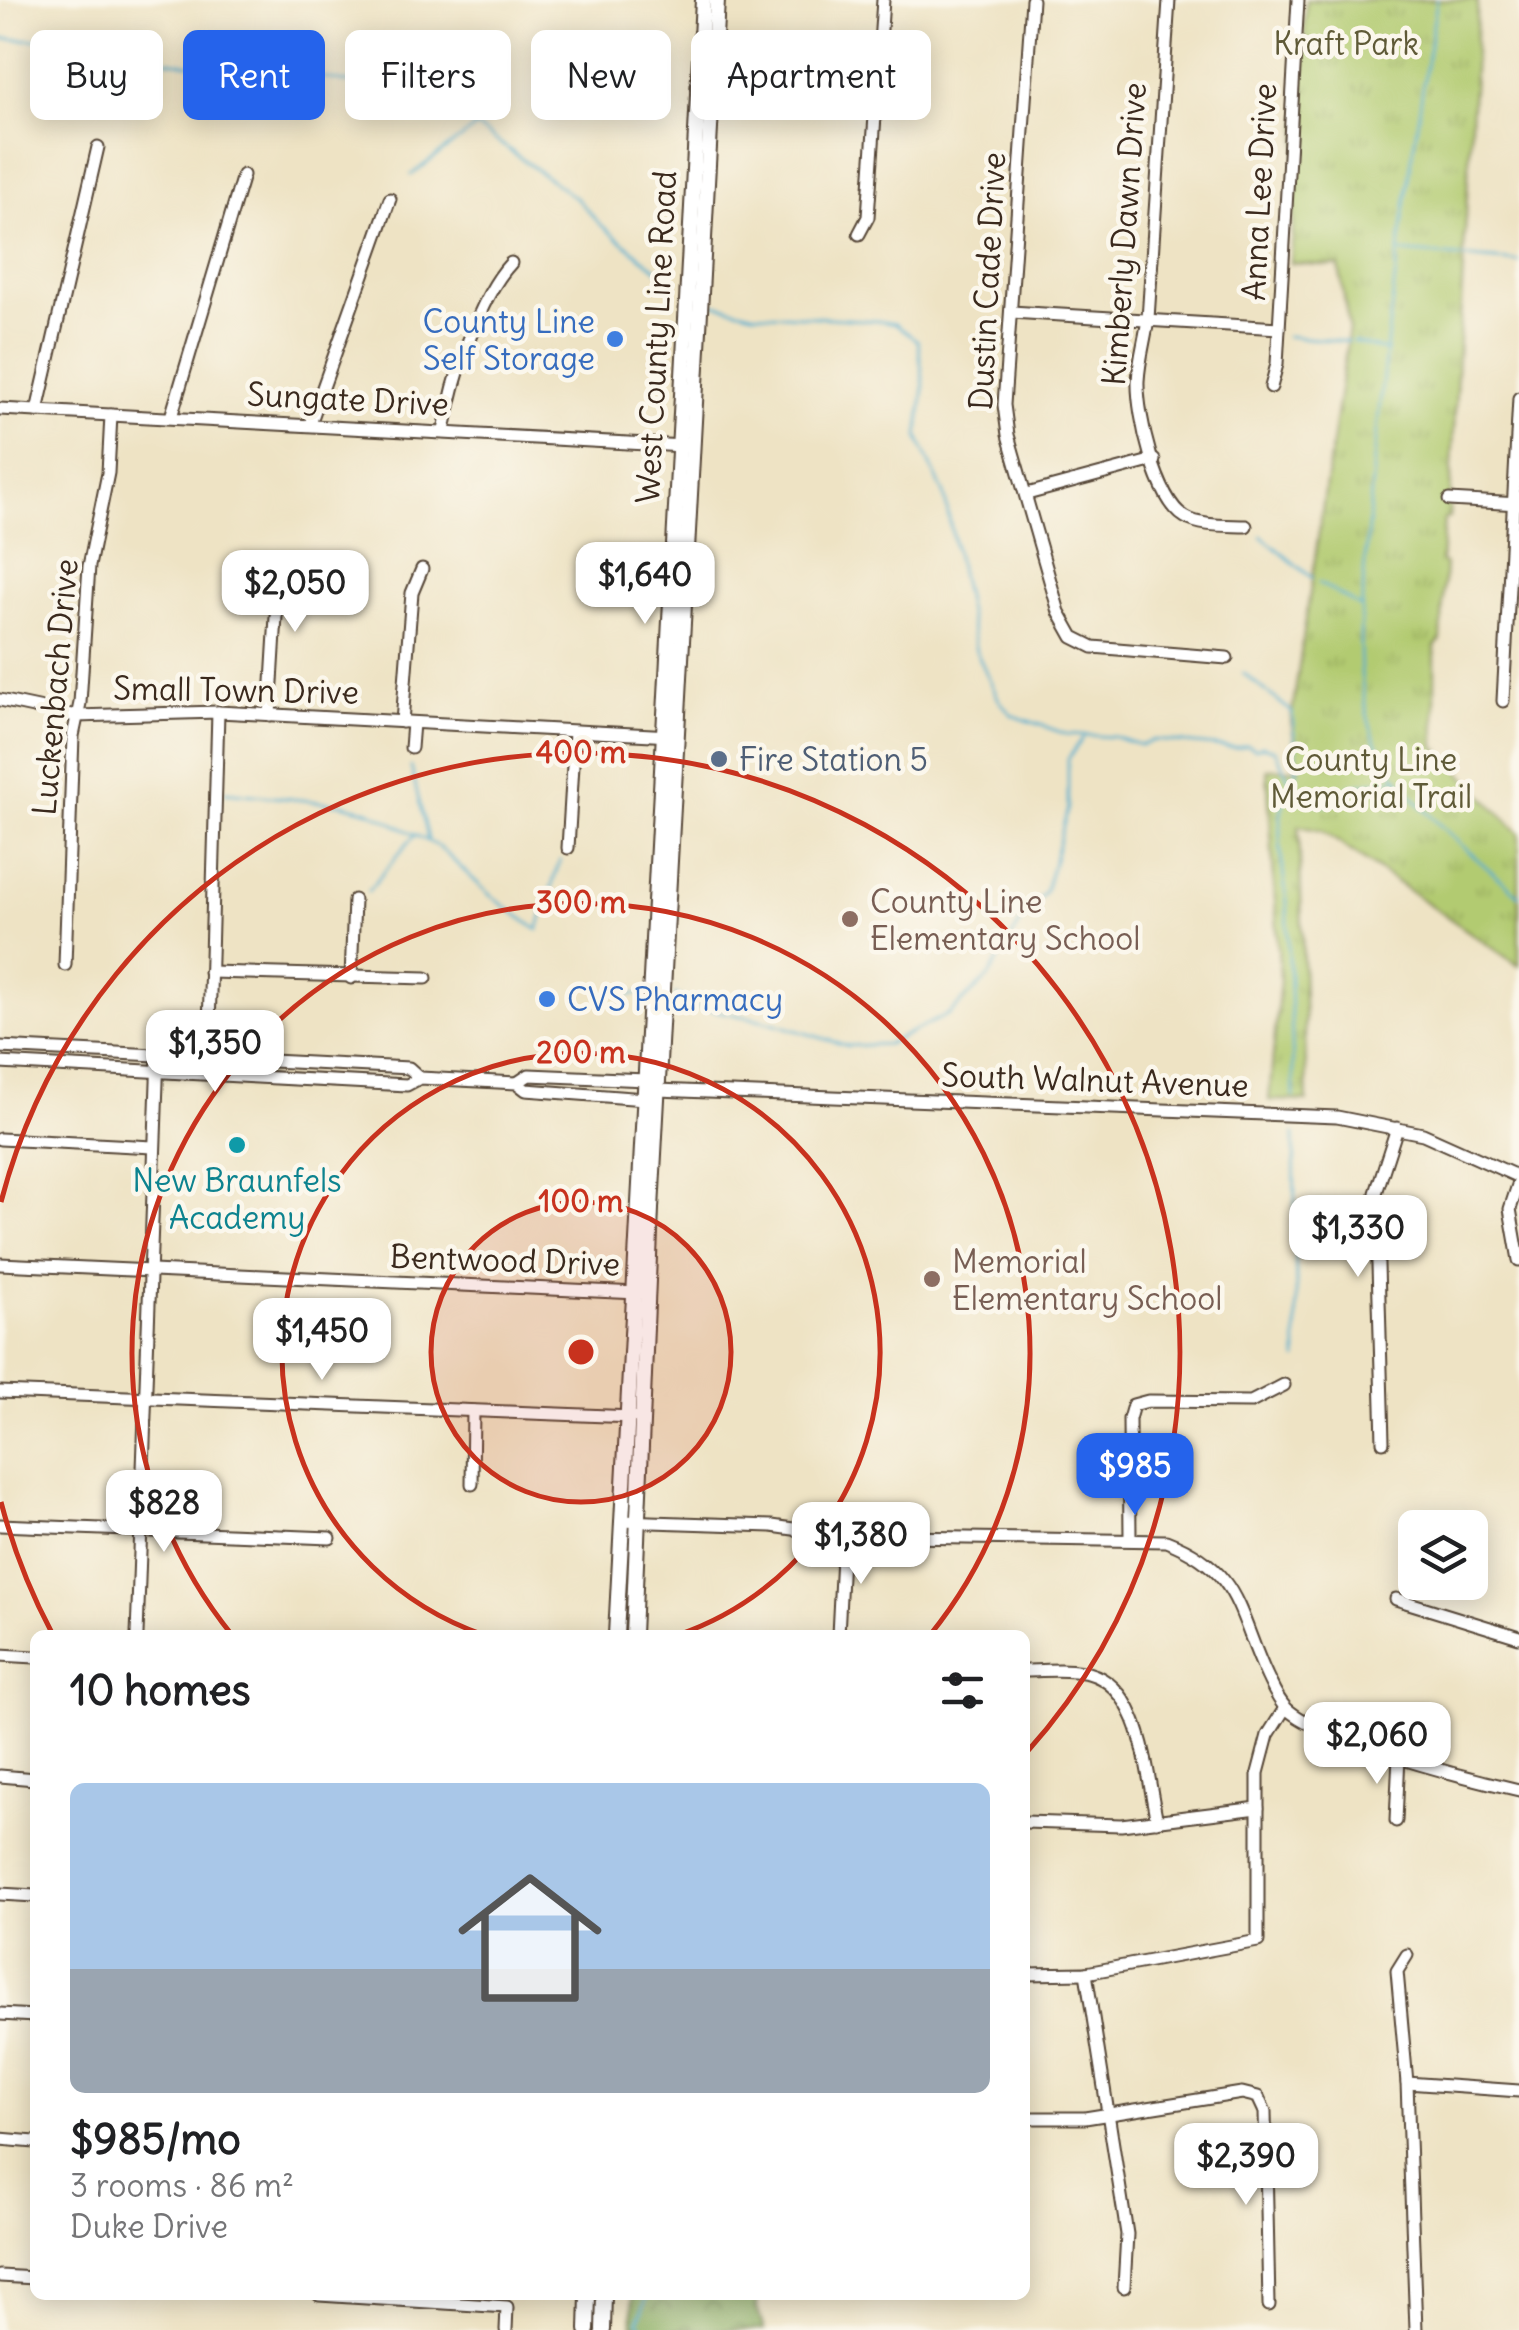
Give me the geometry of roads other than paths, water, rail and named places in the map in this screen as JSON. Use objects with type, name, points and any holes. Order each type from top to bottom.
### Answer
[{"type":"main road","name":"West County Line Road","points":[[692,326],[703,0]]},
{"type":"main road","name":"West County Line Road","points":[[616,1630],[626,1416],[640,1293],[692,326],[717,0]]},
{"type":"main road","name":"West County Line Road","points":[[633,1630],[642,1417],[640,1293]]},
{"type":"main road","points":[[587,2330],[588,2300]]},
{"type":"main road","points":[[603,2330],[604,2300]]},
{"type":"street","points":[[859,234],[868,216],[883,0]]},
{"type":"street","name":"Dustin Cade Drive","points":[[1032,0],[1005,418],[1059,612],[1073,637],[1104,648],[1226,658]]},
{"type":"street","name":"Kimberly Dawn Drive","points":[[1169,0],[1148,319],[1138,385],[1164,494],[1178,513],[1199,522],[1246,526]]},
{"type":"street","name":"Anna Lee Drive","points":[[1270,386],[1279,328],[1298,0]]},
{"type":"street","points":[[37,410],[98,147]]},
{"type":"street","points":[[170,417],[243,176]]},
{"type":"street","points":[[310,424],[390,200]]},
{"type":"street","points":[[444,432],[450,402],[494,280],[511,263]]},
{"type":"street","points":[[1011,312],[1279,328]]},
{"type":"street","points":[[1503,701],[1519,398]]},
{"type":"street","name":"Sungate Drive","points":[[0,408],[685,446]]},
{"type":"street","name":"Luckenbach Drive","points":[[66,965],[77,716],[90,566],[103,508],[111,416]]},
{"type":"street","points":[[1027,494],[1154,460]]},
{"type":"street","points":[[1448,500],[1516,504]]},
{"type":"street","points":[[411,748],[407,723],[412,593],[422,569]]},
{"type":"street","points":[[266,572],[276,584],[277,600],[270,715]]},
{"type":"street","name":"Small Town Drive","points":[[0,700],[38,711],[77,716],[218,712],[668,736]]},
{"type":"street","points":[[209,1028],[218,712]]},
{"type":"street","points":[[568,848],[576,732]]},
{"type":"street","points":[[351,978],[354,900]]},
{"type":"street","points":[[210,972],[426,978]]},
{"type":"street","name":"South Walnut Avenue","points":[[0,1047],[409,1068],[420,1078]]},
{"type":"street","points":[[136,1630],[158,1055]]},
{"type":"street","name":"South Walnut Avenue","points":[[0,1063],[408,1084],[420,1078],[517,1083],[526,1090],[650,1090],[1324,1116],[1397,1128],[1448,1143],[1519,1180]]},
{"type":"street","name":"South Walnut Avenue","points":[[517,1083],[528,1074],[650,1090]]},
{"type":"street","points":[[1383,1442],[1376,1193],[1397,1128]]},
{"type":"street","points":[[0,1139],[153,1147]]},
{"type":"street","points":[[1519,1180],[1510,1209],[1519,1260]]},
{"type":"street","name":"Bentwood Drive","points":[[0,1264],[640,1293]]},
{"type":"street","points":[[1130,1538],[1129,1419],[1133,1405],[1148,1401],[1251,1402],[1284,1385]]},
{"type":"street","points":[[0,1392],[642,1417]]},
{"type":"street","points":[[472,1484],[473,1411]]},
{"type":"street","points":[[621,1522],[772,1526],[843,1536],[1166,1541],[1188,1549],[1226,1578],[1241,1604],[1260,1661],[1286,1708],[1332,1733],[1519,1790]]},
{"type":"street","points":[[0,1525],[141,1534],[330,1538]]},
{"type":"street","points":[[838,1630],[843,1536]]},
{"type":"street","points":[[1396,1599],[1519,1638]]},
{"type":"street","points":[[0,1655],[30,1657]]},
{"type":"street","points":[[1030,1671],[1090,1674],[1122,1695],[1132,1718],[1157,1821]]},
{"type":"street","points":[[1030,1974],[1086,1973],[1258,1942],[1261,1751],[1286,1708]]},
{"type":"street","points":[[1396,1821],[1399,1754]]},
{"type":"street","points":[[0,1776],[30,1779]]},
{"type":"street","points":[[1030,1822],[1093,1826],[1258,1808]]},
{"type":"street","points":[[0,1894],[30,1896]]},
{"type":"street","points":[[1407,1955],[1397,1970],[1407,2084],[1416,2330]]},
{"type":"street","points":[[1086,1973],[1127,2234],[1124,2287]]},
{"type":"street","points":[[0,2014],[30,2016]]},
{"type":"street","points":[[1407,2084],[1519,2092]]},
{"type":"street","points":[[1030,2118],[1108,2114],[1242,2093],[1258,2097],[1265,2112],[1269,2305]]},
{"type":"street","points":[[0,2139],[30,2142]]},
{"type":"street","points":[[0,2276],[30,2278]]},
{"type":"street","points":[[397,2300],[507,2307],[506,2330]]},
{"type":"waterway","points":[[1437,0],[1388,329],[1362,601],[1361,677],[1370,725],[1394,773],[1433,818],[1519,895]]},
{"type":"waterway","points":[[0,39],[59,40],[187,64],[240,60],[354,84],[375,96],[408,95],[447,105],[577,199],[600,224],[674,283]]},
{"type":"waterway","points":[[411,175],[477,126]]},
{"type":"waterway","points":[[1401,252],[1519,262]]},
{"type":"waterway","points":[[711,303],[753,313],[895,324],[918,341],[924,387],[918,437],[944,494],[976,651],[999,700],[1012,715],[1066,734],[1115,737],[1140,745],[1155,740],[1235,748],[1262,746],[1275,750],[1299,800],[1328,805]]},
{"type":"waterway","points":[[1287,336],[1348,342]]},
{"type":"waterway","points":[[1353,342],[1386,351]]},
{"type":"waterway","points":[[1261,536],[1312,578]]},
{"type":"waterway","points":[[1319,583],[1360,607]]},
{"type":"waterway","points":[[1243,673],[1292,712],[1297,767],[1294,792]]},
{"type":"waterway","points":[[675,994],[696,1007],[766,1021],[848,1046],[887,1044],[949,1014],[988,978],[1025,915],[1045,892],[1068,808],[1068,759],[1083,738]]},
{"type":"waterway","points":[[411,767],[428,839]]},
{"type":"waterway","points":[[1333,803],[1351,786],[1399,778]]},
{"type":"waterway","points":[[1290,788],[1280,829],[1287,903],[1294,1097]]},
{"type":"waterway","points":[[225,792],[342,804],[369,811],[439,847],[491,896],[538,930],[560,860]]},
{"type":"waterway","points":[[368,891],[414,836]]},
{"type":"waterway","points":[[620,995],[638,994]]},
{"type":"waterway","points":[[1294,1133],[1297,1359]]},
{"type":"waterway","points":[[644,2330],[638,2321],[646,2300]]},
{"type":"place","name":"County Line Self Storage","points":[[615,339]]},
{"type":"place","name":"Fire Station 5","points":[[719,759]]},
{"type":"place","name":"County Line Elementary School","points":[[850,919]]},
{"type":"place","name":"CVS Pharmacy","points":[[547,999]]},
{"type":"place","name":"New Braunfels Academy","points":[[237,1145]]},
{"type":"place","name":"Memorial Elementary School","points":[[932,1279]]},
{"type":"park label","name":"Kraft Park","points":[[1346,43]]},
{"type":"park label","name":"County Line Memorial Trail","points":[[1371,778]]}]
